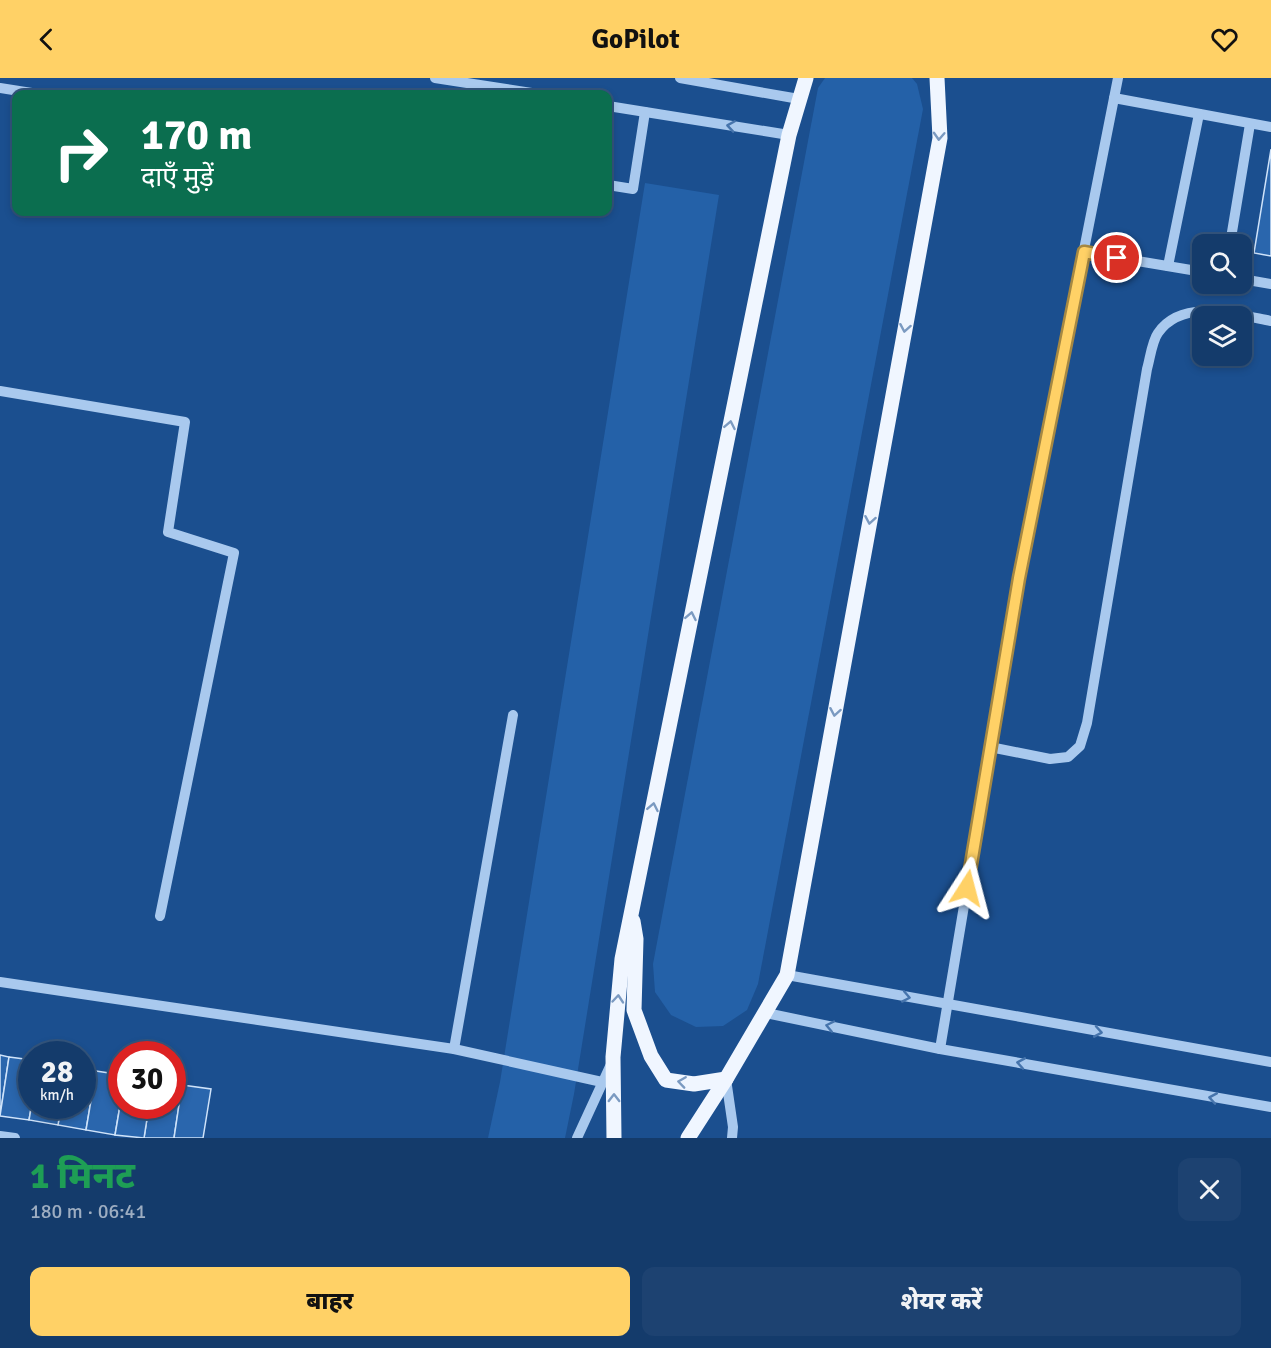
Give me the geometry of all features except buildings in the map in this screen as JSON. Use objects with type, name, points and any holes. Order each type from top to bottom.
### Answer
[{"type":"main road","points":[[688,1138],[726,1079],[787,975],[940,138],[938,78]]},
{"type":"main road","points":[[614,1138],[613,1057],[622,959],[789,135],[803,85]]},
{"type":"main road","points":[[631,914],[636,939],[634,1010],[651,1056],[666,1080],[694,1084],[726,1079]]},
{"type":"street","points":[[435,78],[512,90]]},
{"type":"street","points":[[680,78],[803,85]]},
{"type":"street","points":[[940,1049],[1019,578],[1118,78]]},
{"type":"street","points":[[1114,98],[1271,127]]},
{"type":"street","points":[[612,107],[789,135]]},
{"type":"street","points":[[612,186],[633,189],[645,112]]},
{"type":"street","points":[[1168,267],[1198,114]]},
{"type":"street","points":[[1232,234],[1250,123]]},
{"type":"street","points":[[1084,252],[1192,270]]},
{"type":"street","points":[[1252,281],[1271,284]]},
{"type":"street","points":[[990,747],[1050,759],[1068,757],[1080,746],[1087,723],[1147,369],[1156,335],[1172,318],[1201,310],[1271,321]]},
{"type":"street","points":[[0,392],[185,422],[168,532],[234,553],[160,916]]},
{"type":"street","points":[[454,1049],[513,715]]},
{"type":"street","points":[[787,975],[1271,1062]]},
{"type":"street","points":[[0,982],[454,1049],[602,1082]]},
{"type":"street","points":[[766,1012],[940,1049],[1271,1107]]},
{"type":"street","points":[[578,1138],[613,1057]]},
{"type":"street","points":[[726,1079],[733,1127],[732,1138]]},
{"type":"street","points":[[0,1136],[15,1138]]},
{"type":"shaded area","points":[[825,78],[912,78],[917,84],[923,109],[758,984],[747,1010],[723,1026],[696,1027],[671,1015],[655,992],[653,964],[818,88]]},
{"type":"shaded area","points":[[645,183],[719,195],[574,1094],[565,1138],[488,1138],[500,1082]]},
{"type":"route","points":[[967,888],[1019,578],[1084,252],[1117,258]]}]
